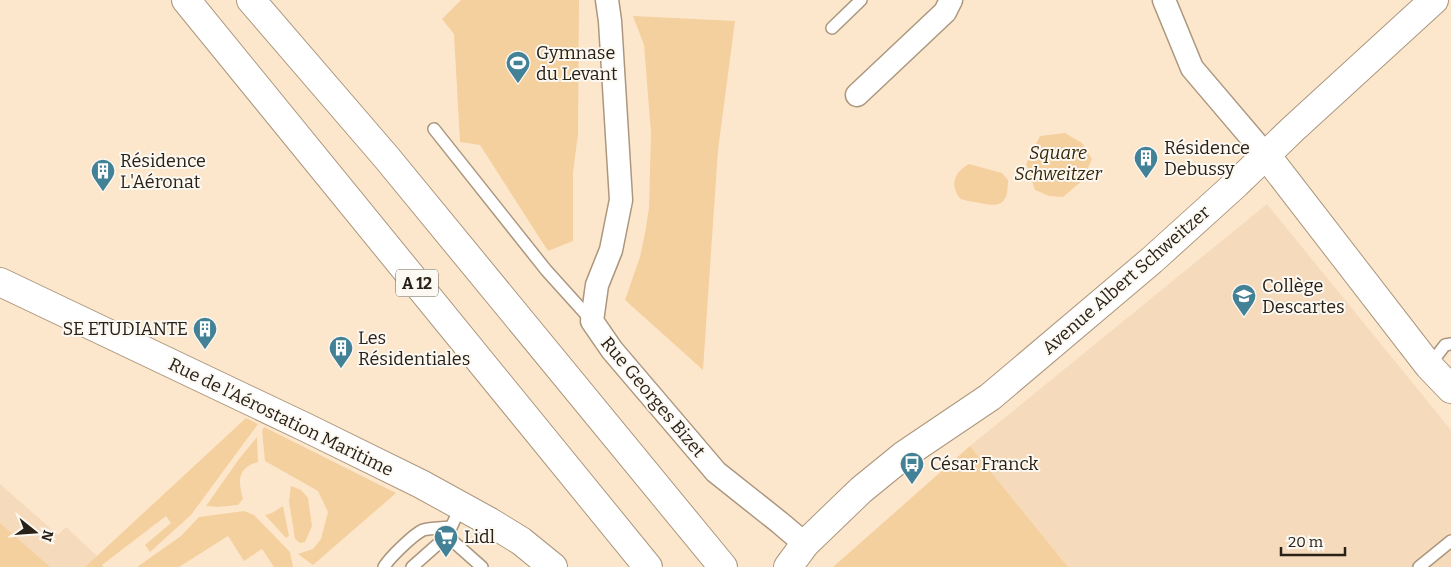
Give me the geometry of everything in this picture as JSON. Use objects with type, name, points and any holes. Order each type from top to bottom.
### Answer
[{"type":"main road","name":"A 12","points":[[186,0],[648,567]]},
{"type":"main road","points":[[251,0],[387,158],[723,567]]},
{"type":"main road","points":[[271,0],[387,158]]},
{"type":"main road","name":"Avenue Albert Schweitzer","points":[[776,566],[805,544],[860,490],[904,455],[990,397],[1152,260],[1434,0]]},
{"type":"main road","points":[[1266,156],[1429,366],[1451,389]]},
{"type":"main road","name":"Rue de l'Aérostation Maritime","points":[[0,282],[421,484],[453,523],[490,522],[521,542],[553,567]]},
{"type":"street","name":"Rue Georges Bizet","points":[[607,0],[610,21],[621,200],[611,250],[597,285],[592,321],[612,350],[716,472],[805,544]]},
{"type":"street","points":[[857,95],[946,12],[951,0]]},
{"type":"street","points":[[1164,0],[1192,68],[1266,156]]},
{"type":"lane","points":[[832,28],[861,0]]},
{"type":"lane","points":[[434,129],[546,270],[592,321]]},
{"type":"lane","points":[[1429,366],[1444,345],[1451,344]]},
{"type":"lane","points":[[384,567],[396,552],[422,531],[453,523]]},
{"type":"lane","points":[[412,567],[453,523]]},
{"type":"lane","points":[[453,523],[482,567]]},
{"type":"lane","points":[[1419,567],[1451,541]]},
{"type":"shaded area","name":"Collège Descartes","points":[[1267,204],[1451,430],[1451,567],[1068,567],[970,446]]},
{"type":"shaded area","points":[[0,484],[58,535],[66,527],[97,556],[85,567],[0,567]]},
{"type":"green space","name":"Gymnase du Levant","points":[[461,0],[579,0],[578,134],[573,173],[573,241],[548,251],[480,145],[460,142],[454,34],[442,19]]},
{"type":"green space","points":[[633,16],[735,21],[718,150],[703,370],[625,300],[640,257],[649,208],[651,133],[644,45]]},
{"type":"green space","name":"Square Schweitzer","points":[[1065,133],[1082,143],[1092,159],[1083,180],[1063,197],[1049,196],[1035,190],[1026,164],[1040,136]]},
{"type":"green space","points":[[969,164],[1002,173],[1008,180],[1008,188],[1005,199],[1002,202],[994,205],[965,200],[959,197],[954,185],[956,177]]},
{"type":"green space","points":[[246,418],[258,424],[191,515],[150,552],[145,545],[171,523],[166,516],[102,565],[104,567],[85,567]]},
{"type":"green space","points":[[264,427],[396,493],[313,565],[298,554],[313,549],[321,539],[328,512],[318,491],[265,461],[262,431]]},
{"type":"green space","points":[[257,437],[258,462],[246,468],[241,476],[240,486],[243,499],[238,505],[206,506],[239,459]]},
{"type":"green space","points":[[970,446],[1068,567],[833,567]]},
{"type":"green space","points":[[291,486],[301,490],[308,498],[312,526],[305,542],[300,543],[295,539],[289,501]]},
{"type":"green space","points":[[283,506],[289,536],[286,538],[265,515]]},
{"type":"green space","points":[[244,511],[254,515],[290,552],[293,567],[274,567],[262,549],[244,561],[228,536],[179,567],[137,567],[181,536],[199,517]]},
{"type":"green space","points":[[0,523],[50,567],[0,567]]},
{"type":"place","name":"Gymnase du Levant","points":[[518,84]]},
{"type":"place","name":"Résidence Debussy","points":[[1146,179]]},
{"type":"place","name":"Résidence L'Aéronat","points":[[103,192]]},
{"type":"place","name":"Collège Descartes","points":[[1244,317]]},
{"type":"place","name":"SE ETUDIANTE","points":[[205,350]]},
{"type":"place","name":"Les Résidentiales","points":[[341,369]]},
{"type":"place","name":"César Franck","points":[[912,485]]},
{"type":"place","name":"Lidl","points":[[446,558]]}]
